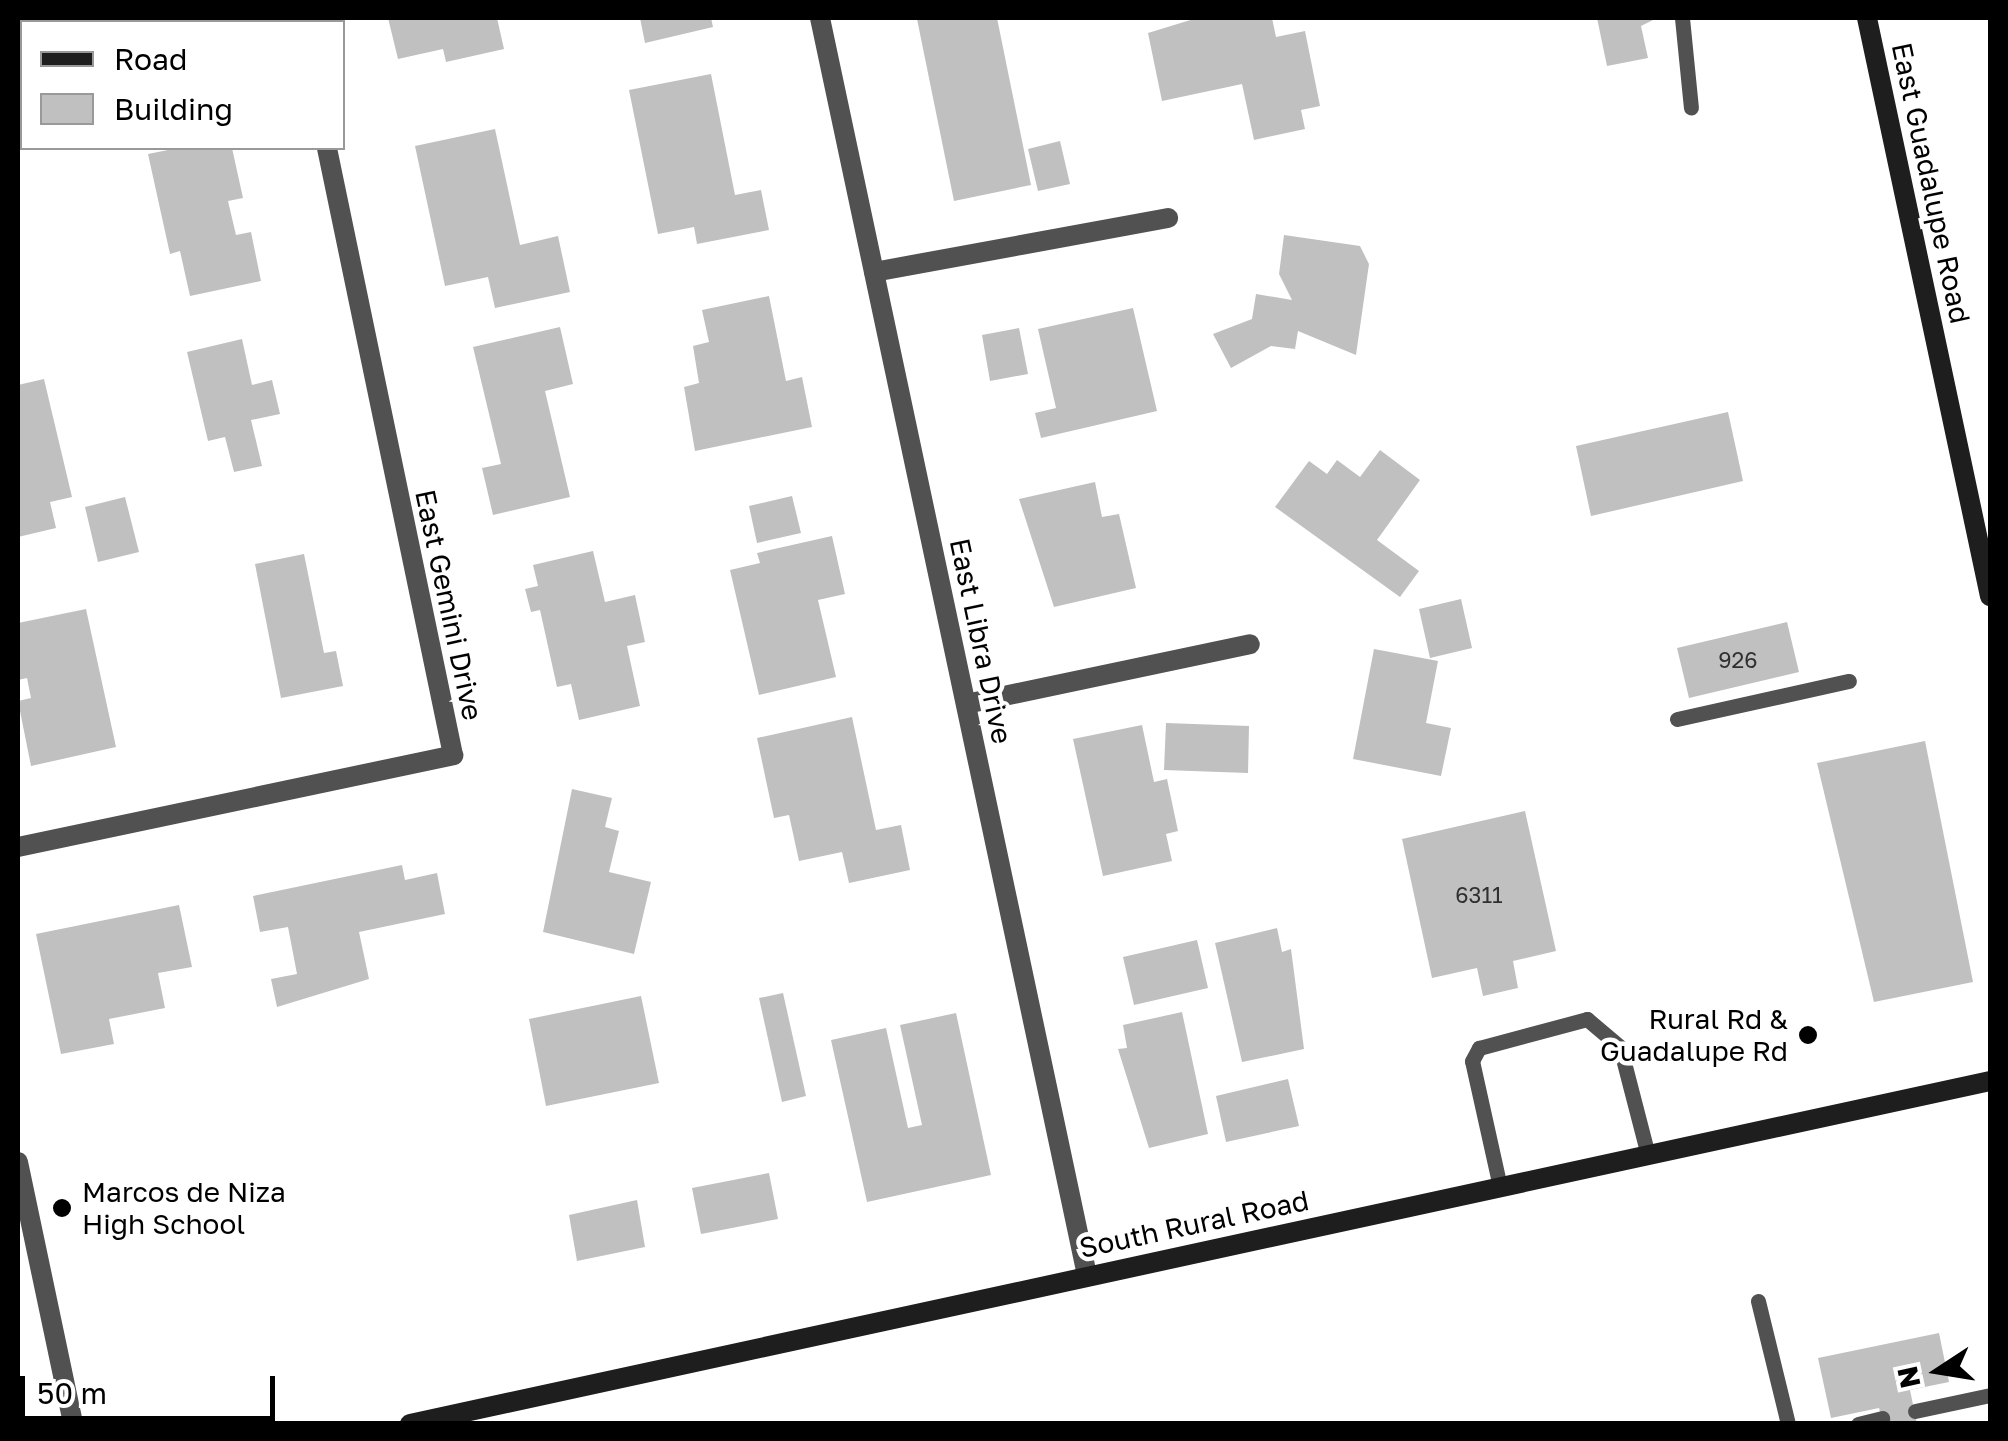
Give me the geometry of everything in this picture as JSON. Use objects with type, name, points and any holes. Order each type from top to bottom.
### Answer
[{"type":"main road","name":"East Guadalupe Road","points":[[1867,18],[1990,596]]},
{"type":"main road","name":"South Rural Road","points":[[410,1424],[1990,1082]]},
{"type":"street","name":"East Libra Drive","points":[[820,18],[1088,1275]]},
{"type":"street","name":"East Gemini Drive","points":[[18,847],[452,755],[326,150]]},
{"type":"street","points":[[874,272],[1168,218]]},
{"type":"street","points":[[966,704],[1250,644]]},
{"type":"street","points":[[18,1162],[73,1424]]},
{"type":"lane","points":[[1682,18],[1690,108]]},
{"type":"lane","points":[[1676,719],[1849,681]]},
{"type":"lane","points":[[1500,1186],[1472,1061],[1479,1048],[1587,1019],[1620,1048],[1648,1155]]},
{"type":"lane","points":[[1758,1301],[1788,1424]]},
{"type":"lane","points":[[1915,1411],[1990,1395]]},
{"type":"lane","points":[[1858,1424],[1882,1418]]},
{"type":"building","points":[[113,18],[204,20],[114,20]]},
{"type":"building","points":[[388,18],[497,18],[504,49],[446,62],[443,49],[398,59]]},
{"type":"building","points":[[640,18],[711,18],[713,27],[645,43]]},
{"type":"building","points":[[997,18],[1031,185],[954,201],[917,19]]},
{"type":"building","points":[[1197,18],[1272,18],[1276,37],[1305,31],[1320,106],[1301,110],[1305,129],[1254,140],[1242,84],[1162,101],[1148,33]]},
{"type":"building","points":[[1597,18],[1657,18],[1641,26],[1648,58],[1607,66]]},
{"type":"building","points":[[711,74],[735,195],[761,190],[769,230],[697,244],[694,227],[658,234],[629,90]]},
{"type":"building","points":[[495,129],[520,245],[558,236],[570,292],[495,308],[488,277],[445,286],[415,146]]},
{"type":"building","points":[[1060,141],[1070,184],[1038,191],[1028,149]]},
{"type":"building","points":[[168,150],[232,150],[243,198],[228,201],[236,235],[251,232],[261,281],[190,296],[180,251],[170,254],[148,154]]},
{"type":"building","points":[[1284,235],[1360,246],[1369,264],[1356,355],[1298,331],[1295,349],[1271,346],[1231,368],[1213,334],[1252,319],[1256,294],[1292,300],[1279,274]]},
{"type":"building","points":[[769,296],[786,381],[802,377],[812,427],[695,451],[684,387],[699,383],[693,346],[709,342],[702,310]]},
{"type":"building","points":[[1133,308],[1157,411],[1041,438],[1035,413],[1056,408],[1038,329]]},
{"type":"building","points":[[560,327],[573,384],[545,391],[570,497],[493,515],[482,468],[501,464],[473,347]]},
{"type":"building","points":[[1019,328],[1028,374],[990,381],[982,335]]},
{"type":"building","points":[[242,339],[252,385],[272,380],[280,414],[251,420],[262,466],[234,472],[225,437],[208,441],[187,352]]},
{"type":"building","points":[[44,379],[72,497],[50,502],[56,528],[18,537],[18,385]]},
{"type":"building","points":[[1728,412],[1743,481],[1591,516],[1576,446]]},
{"type":"building","points":[[1380,450],[1420,480],[1377,540],[1419,571],[1400,597],[1275,507],[1309,461],[1327,474],[1337,460],[1360,477]]},
{"type":"building","points":[[1095,482],[1102,517],[1119,514],[1136,588],[1054,607],[1019,499]]},
{"type":"building","points":[[792,496],[801,533],[757,543],[749,506]]},
{"type":"building","points":[[125,497],[139,552],[98,562],[85,507]]},
{"type":"building","points":[[832,536],[845,594],[818,600],[836,677],[759,695],[730,570],[760,563],[757,553]]},
{"type":"building","points":[[593,551],[605,602],[635,595],[645,642],[627,646],[640,706],[579,720],[571,684],[557,687],[540,610],[531,612],[525,589],[538,586],[533,565]]},
{"type":"building","points":[[304,554],[324,653],[336,651],[343,686],[281,698],[255,564]]},
{"type":"building","points":[[1461,599],[1472,648],[1430,658],[1419,609]]},
{"type":"building","points":[[86,609],[116,747],[31,766],[18,701],[31,698],[27,678],[18,680],[18,623]]},
{"type":"building","points":[[1787,622],[1799,672],[1689,698],[1677,648]]},
{"type":"building","points":[[1374,649],[1438,661],[1426,723],[1451,728],[1441,776],[1353,759]]},
{"type":"building","points":[[852,717],[876,830],[901,825],[910,870],[849,883],[842,852],[799,861],[789,815],[774,818],[757,738]]},
{"type":"building","points":[[1166,723],[1249,726],[1248,773],[1164,770]]},
{"type":"building","points":[[1142,725],[1154,782],[1167,779],[1178,831],[1166,834],[1172,861],[1103,876],[1073,739]]},
{"type":"building","points":[[1925,741],[1973,982],[1874,1002],[1817,763]]},
{"type":"building","points":[[572,789],[612,798],[605,827],[619,831],[609,872],[651,882],[634,954],[543,932]]},
{"type":"building","points":[[1525,811],[1556,951],[1513,961],[1518,988],[1483,996],[1477,968],[1432,978],[1402,839]]},
{"type":"building","points":[[402,865],[405,880],[437,873],[445,914],[359,932],[369,979],[277,1007],[271,979],[297,974],[288,927],[260,932],[253,896]]},
{"type":"building","points":[[179,905],[192,967],[158,973],[165,1008],[109,1019],[114,1044],[61,1054],[36,934]]},
{"type":"building","points":[[1277,928],[1282,952],[1291,949],[1304,1049],[1242,1062],[1215,943]]},
{"type":"building","points":[[1197,940],[1208,988],[1134,1005],[1123,957]]},
{"type":"building","points":[[783,993],[806,1096],[782,1102],[759,998]]},
{"type":"building","points":[[641,996],[659,1083],[546,1106],[529,1019]]},
{"type":"building","points":[[1182,1012],[1208,1134],[1149,1148],[1118,1049],[1127,1048],[1123,1025]]},
{"type":"building","points":[[956,1013],[991,1175],[867,1202],[831,1040],[886,1028],[908,1128],[922,1125],[900,1025]]},
{"type":"building","points":[[1288,1079],[1299,1126],[1226,1142],[1216,1096]]},
{"type":"building","points":[[769,1173],[778,1219],[701,1234],[692,1188]]},
{"type":"building","points":[[637,1200],[645,1247],[577,1261],[569,1215]]},
{"type":"building","points":[[1939,1333],[1949,1382],[1910,1390],[1917,1424],[1883,1424],[1879,1408],[1831,1418],[1818,1358]]},
{"type":"place","name":"Rural Rd & Guadalupe Rd","points":[[1808,1035]]},
{"type":"place","name":"Marcos de Niza High School","points":[[62,1208]]}]
